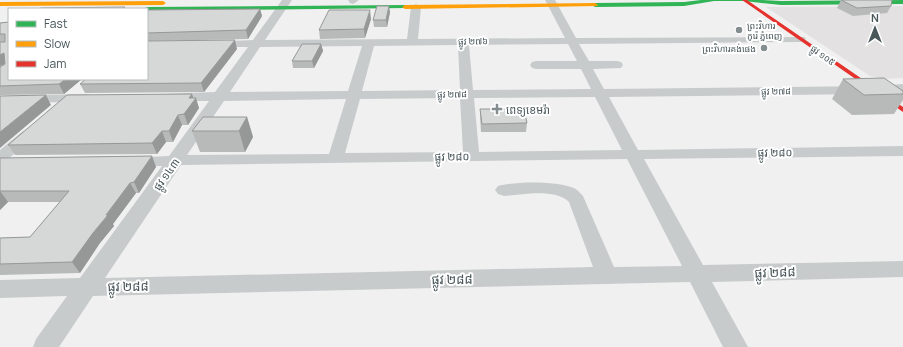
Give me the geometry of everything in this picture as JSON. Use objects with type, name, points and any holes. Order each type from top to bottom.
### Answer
[{"type":"main road","points":[[0,10],[43,0]]},
{"type":"main road","points":[[46,8],[65,0]]},
{"type":"main road","points":[[0,4],[10,7],[56,4],[418,2],[483,0]]},
{"type":"main road","points":[[148,9],[353,1],[684,4],[708,0],[749,0]]},
{"type":"main road","points":[[744,0],[781,3],[903,2]]},
{"type":"main road","name":"ផ្លូវ ១០៥","points":[[744,0],[903,110]]},
{"type":"street","points":[[412,42],[418,2]]},
{"type":"street","name":"ផ្លូវ ១៤៣","points":[[45,347],[284,3]]},
{"type":"street","points":[[551,3],[736,347]]},
{"type":"street","name":"ផ្លូវ ២៧៦","points":[[202,44],[800,39]]},
{"type":"street","points":[[336,158],[369,42]]},
{"type":"street","points":[[463,42],[471,156]]},
{"type":"street","points":[[536,65],[618,65]]},
{"type":"street","points":[[52,113],[86,84]]},
{"type":"street","name":"ផ្លូវ ២៧៨","points":[[156,98],[874,90],[903,88]]},
{"type":"street","points":[[0,100],[101,98]]},
{"type":"street","points":[[5,161],[40,123]]},
{"type":"street","name":"ផ្លូវ ២៨០","points":[[112,161],[903,150]]},
{"type":"street","points":[[504,190],[553,189],[563,190],[571,194],[577,200],[607,276]]},
{"type":"street","name":"ផ្លូវ ២៨៨","points":[[0,289],[697,274],[903,268]]},
{"type":"shaded area","points":[[903,6],[903,78],[884,79],[870,76],[766,7]]},
{"type":"building","points":[[841,0],[892,0],[891,6],[857,8]]},
{"type":"building","points":[[377,6],[389,6],[386,20],[373,20]]},
{"type":"building","points":[[125,7],[124,8],[41,8]]},
{"type":"building","points":[[260,9],[246,30],[148,33],[148,10]]},
{"type":"building","points":[[329,10],[370,10],[364,29],[319,30]]},
{"type":"building","points":[[8,22],[8,80],[65,80],[59,84],[0,86],[0,67],[5,64],[4,53],[0,55],[0,42],[5,42],[5,34],[0,34],[0,23]]},
{"type":"building","points":[[235,40],[201,83],[80,84],[85,80],[148,80],[148,41]]},
{"type":"building","points":[[302,44],[321,44],[312,61],[292,61]]},
{"type":"building","points":[[884,78],[903,91],[903,94],[864,95],[843,79]]},
{"type":"building","points":[[192,94],[189,98],[196,98],[184,114],[178,115],[169,131],[162,131],[152,143],[8,145],[67,95]]},
{"type":"building","points":[[46,95],[0,132],[0,96]]},
{"type":"building","points":[[480,109],[524,109],[527,123],[482,124]]},
{"type":"building","points":[[203,117],[247,117],[239,131],[192,131]]},
{"type":"building","points":[[152,156],[134,182],[130,183],[106,215],[108,215],[72,262],[0,264],[0,238],[30,237],[69,191],[0,191],[0,158]]},
{"type":"traffic: fast","points":[[703,0],[744,0],[781,3],[903,2]]},
{"type":"traffic: fast","points":[[595,5],[684,4],[712,1]]},
{"type":"traffic: fast","points":[[148,9],[405,7]]},
{"type":"traffic: slow","points":[[0,4],[163,3]]},
{"type":"traffic: slow","points":[[405,7],[595,5]]},
{"type":"traffic: jam","points":[[744,0],[903,110]]},
{"type":"place","name":"ព្រះវិហារ កូរ៉េ ភ្នំពេញ","points":[[739,30]]},
{"type":"place","name":"ព្រះវិហារគង់ផេង","points":[[764,48]]},
{"type":"place","name":"ពេទ្យខេមរ៉ា","points":[[497,109]]}]
